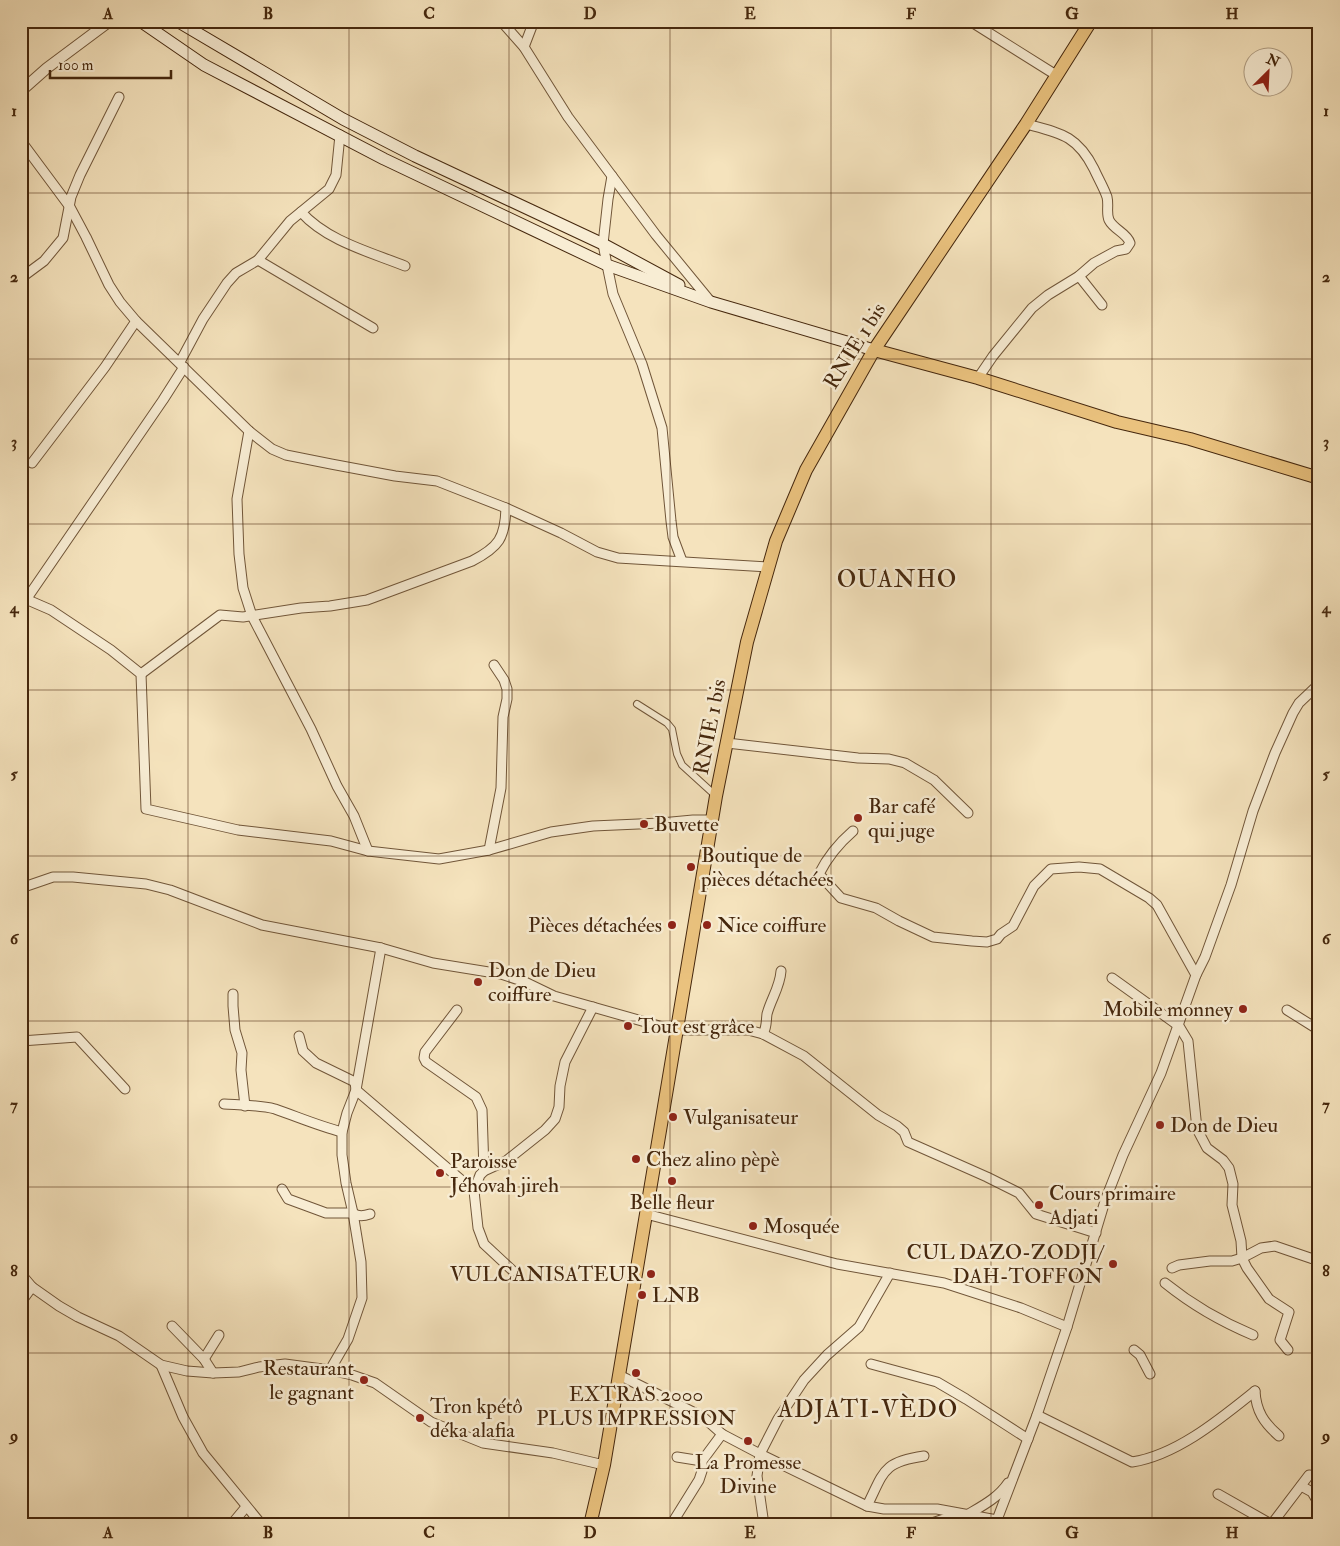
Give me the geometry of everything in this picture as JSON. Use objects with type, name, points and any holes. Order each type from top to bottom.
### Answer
[{"type":"main road","points":[[140,21],[204,65],[384,159],[607,265],[711,302],[874,350],[978,378],[1117,422],[1190,439],[1319,478]]},
{"type":"main road","points":[[177,21],[321,106],[390,143],[603,244],[711,302]]},
{"type":"main road","name":"RNIE 1 bis","points":[[590,1525],[604,1464],[620,1375],[716,796],[748,642],[767,567],[786,514],[806,470],[874,350],[1026,124],[1092,21]]},
{"type":"street","points":[[21,91],[47,68],[110,21]]},
{"type":"street","points":[[501,21],[524,47],[568,117],[656,235],[711,302]]},
{"type":"street","points":[[524,47],[534,21]]},
{"type":"street","points":[[970,21],[1056,76]]},
{"type":"street","points":[[21,278],[44,261],[63,238],[71,197],[119,97]]},
{"type":"street","points":[[317,123],[321,106]]},
{"type":"street","points":[[978,378],[993,356],[1032,308],[1048,295],[1079,276],[1094,263],[1116,251],[1126,249],[1130,240],[1108,218],[1106,197],[1083,150],[1064,135],[1026,124]]},
{"type":"street","points":[[21,608],[24,598],[163,400],[222,289],[236,273],[258,260],[290,221],[318,199],[333,183],[336,175],[340,135]]},
{"type":"street","points":[[21,141],[70,207],[109,285],[120,302],[136,321],[249,431],[272,449],[286,454],[394,476],[437,482],[506,508],[597,552],[618,558],[767,567]]},
{"type":"street","points":[[384,159],[390,143]]},
{"type":"street","points":[[612,176],[603,244],[613,294],[642,364],[662,428],[673,537],[682,561]]},
{"type":"street","points":[[301,212],[308,220],[332,236],[405,266]]},
{"type":"street","points":[[258,260],[373,328]]},
{"type":"street","points":[[1079,276],[1102,305]]},
{"type":"street","points":[[32,463],[105,368],[136,321]]},
{"type":"street","points":[[249,431],[237,499],[239,554],[243,588],[252,616],[311,729],[337,786],[354,816],[368,851]]},
{"type":"street","points":[[141,674],[220,615],[243,617],[367,600],[472,561],[487,553],[498,542],[505,528],[506,508]]},
{"type":"street","points":[[24,598],[51,610],[111,650],[141,674],[146,809],[238,830],[331,842],[368,851],[440,859],[489,850],[551,832],[638,823],[712,820]]},
{"type":"street","points":[[489,850],[501,788],[503,716],[507,699],[507,689],[504,680],[494,665]]},
{"type":"street","points":[[620,1375],[703,1417],[722,1434],[867,1506],[884,1509],[937,1509],[996,1522],[1037,1415],[1096,1233],[1104,1201],[1161,1073],[1179,1026],[1196,975],[1205,957],[1228,894],[1253,811],[1275,753],[1299,703],[1319,684]]},
{"type":"street","points":[[637,704],[667,723],[672,729],[677,754],[682,765],[716,796]]},
{"type":"street","points":[[727,743],[858,758],[889,759],[905,763],[934,780],[968,813]]},
{"type":"street","points":[[853,831],[838,844],[819,874],[840,898],[876,908],[920,932],[933,937],[972,941],[988,942],[997,939],[1013,926],[1034,886],[1051,870],[1079,867],[1100,869],[1149,898],[1157,905],[1196,975]]},
{"type":"street","points":[[21,888],[53,877],[73,877],[146,884],[170,890],[262,925],[381,948],[433,962],[501,974],[525,982],[554,996],[676,1030],[748,1030],[763,1034],[804,1056],[878,1115],[897,1126],[904,1132],[908,1142],[1019,1193],[1036,1214],[1096,1233]]},
{"type":"street","points":[[330,1370],[348,1339],[362,1298],[361,1262],[346,1184],[342,1155],[342,1132],[356,1090],[381,948]]},
{"type":"street","points":[[763,1034],[766,1029],[767,1014],[780,982],[781,971]]},
{"type":"street","points":[[1112,978],[1179,1026],[1188,1042],[1197,1130],[1207,1148],[1223,1160],[1229,1168],[1233,1184],[1232,1205],[1241,1241],[1242,1258],[1247,1268],[1269,1299],[1289,1312],[1280,1340],[1288,1350]]},
{"type":"street","points":[[234,994],[232,1006],[235,1030],[242,1053],[241,1070],[245,1106]]},
{"type":"street","points":[[513,1271],[484,1244],[478,1228],[474,1191],[484,1171],[506,1162],[555,1119],[559,1107],[560,1086],[565,1062],[593,1007]]},
{"type":"street","points":[[457,1010],[425,1052],[424,1058],[426,1062],[476,1098],[482,1110],[484,1171]]},
{"type":"street","points":[[1287,1010],[1319,1030]]},
{"type":"street","points":[[299,1036],[303,1051],[309,1057],[316,1063],[355,1082],[356,1090],[474,1191]]},
{"type":"street","points":[[21,1041],[77,1037],[125,1089]]},
{"type":"street","points":[[224,1104],[274,1109],[342,1132]]},
{"type":"street","points":[[282,1189],[288,1199],[326,1213],[353,1213],[362,1216],[370,1214]]},
{"type":"street","points":[[646,1214],[836,1264],[944,1283],[1021,1308],[1066,1327]]},
{"type":"street","points":[[1172,1268],[1179,1265],[1210,1261],[1232,1261],[1261,1248],[1275,1246],[1319,1261]]},
{"type":"street","points":[[764,1525],[757,1476],[760,1454],[778,1419],[804,1380],[827,1355],[859,1327],[890,1273]]},
{"type":"street","points":[[21,1274],[32,1287],[78,1317],[119,1336],[161,1365],[187,1371],[213,1373],[239,1372],[285,1364],[330,1370],[375,1383],[431,1422],[483,1443],[554,1453],[604,1464]]},
{"type":"street","points":[[1165,1283],[1214,1316],[1253,1336]]},
{"type":"street","points":[[21,1302],[32,1287]]},
{"type":"street","points":[[172,1326],[204,1359],[213,1373]]},
{"type":"street","points":[[204,1359],[219,1335]]},
{"type":"street","points":[[1134,1350],[1140,1355],[1150,1374]]},
{"type":"street","points":[[871,1364],[937,1382],[1028,1439]]},
{"type":"street","points":[[161,1365],[183,1417],[203,1453],[246,1508],[262,1525]]},
{"type":"street","points":[[1037,1415],[1132,1462],[1150,1459],[1172,1448],[1235,1408],[1254,1391],[1259,1414],[1264,1422],[1279,1436]]},
{"type":"street","points":[[671,1525],[699,1480],[702,1471],[702,1461],[722,1434]]},
{"type":"street","points":[[677,1456],[702,1461]]},
{"type":"street","points":[[867,1506],[879,1478],[893,1463],[908,1458],[924,1456]]},
{"type":"street","points":[[926,1525],[963,1514],[987,1504],[1004,1489],[1015,1472]]},
{"type":"street","points":[[1218,1494],[1271,1524],[1301,1486],[1308,1474],[1319,1476]]},
{"type":"street","points":[[1301,1486],[1312,1492],[1319,1504]]},
{"type":"street","points":[[231,1525],[246,1508]]},
{"type":"place","name":"Bar café qui juge","points":[[858,818]]},
{"type":"place","name":"Buvette","points":[[644,824]]},
{"type":"place","name":"Boutique de pièces détachées","points":[[691,867]]},
{"type":"place","name":"Pièces détachées","points":[[672,925]]},
{"type":"place","name":"Nice coiffure","points":[[707,925]]},
{"type":"place","name":"Don de Dieu coiffure","points":[[478,982]]},
{"type":"place","name":"Mobile monney","points":[[1243,1009]]},
{"type":"place","name":"Tout est grâce","points":[[628,1026]]},
{"type":"place","name":"Vulganisateur","points":[[673,1117]]},
{"type":"place","name":"Don de Dieu","points":[[1160,1125]]},
{"type":"place","name":"Chez alino pèpè","points":[[636,1159]]},
{"type":"place","name":"Paroisse Jéhovah jireh","points":[[440,1173]]},
{"type":"place","name":"Belle fleur","points":[[672,1181]]},
{"type":"place","name":"Cours primaire Adjati","points":[[1039,1205]]},
{"type":"place","name":"Mosquée","points":[[753,1226]]},
{"type":"place","name":"CUL DAZO-ZODJI/ DAH-TOFFON","points":[[1113,1264]]},
{"type":"place","name":"VULCANISATEUR","points":[[651,1274]]},
{"type":"place","name":"LNB","points":[[642,1295]]},
{"type":"place","name":"EXTRAS 2000 PLUS IMPRESSION","points":[[636,1373]]},
{"type":"place","name":"Restaurant le gagnant","points":[[364,1380]]},
{"type":"place","name":"Tron kpétô déka alafia","points":[[420,1418]]},
{"type":"place","name":"La Promesse Divine","points":[[748,1441]]},
{"type":"district","name":"OUANHO","points":[[897,579]]},
{"type":"district","name":"ADJATI-VÈDO","points":[[868,1409]]}]
